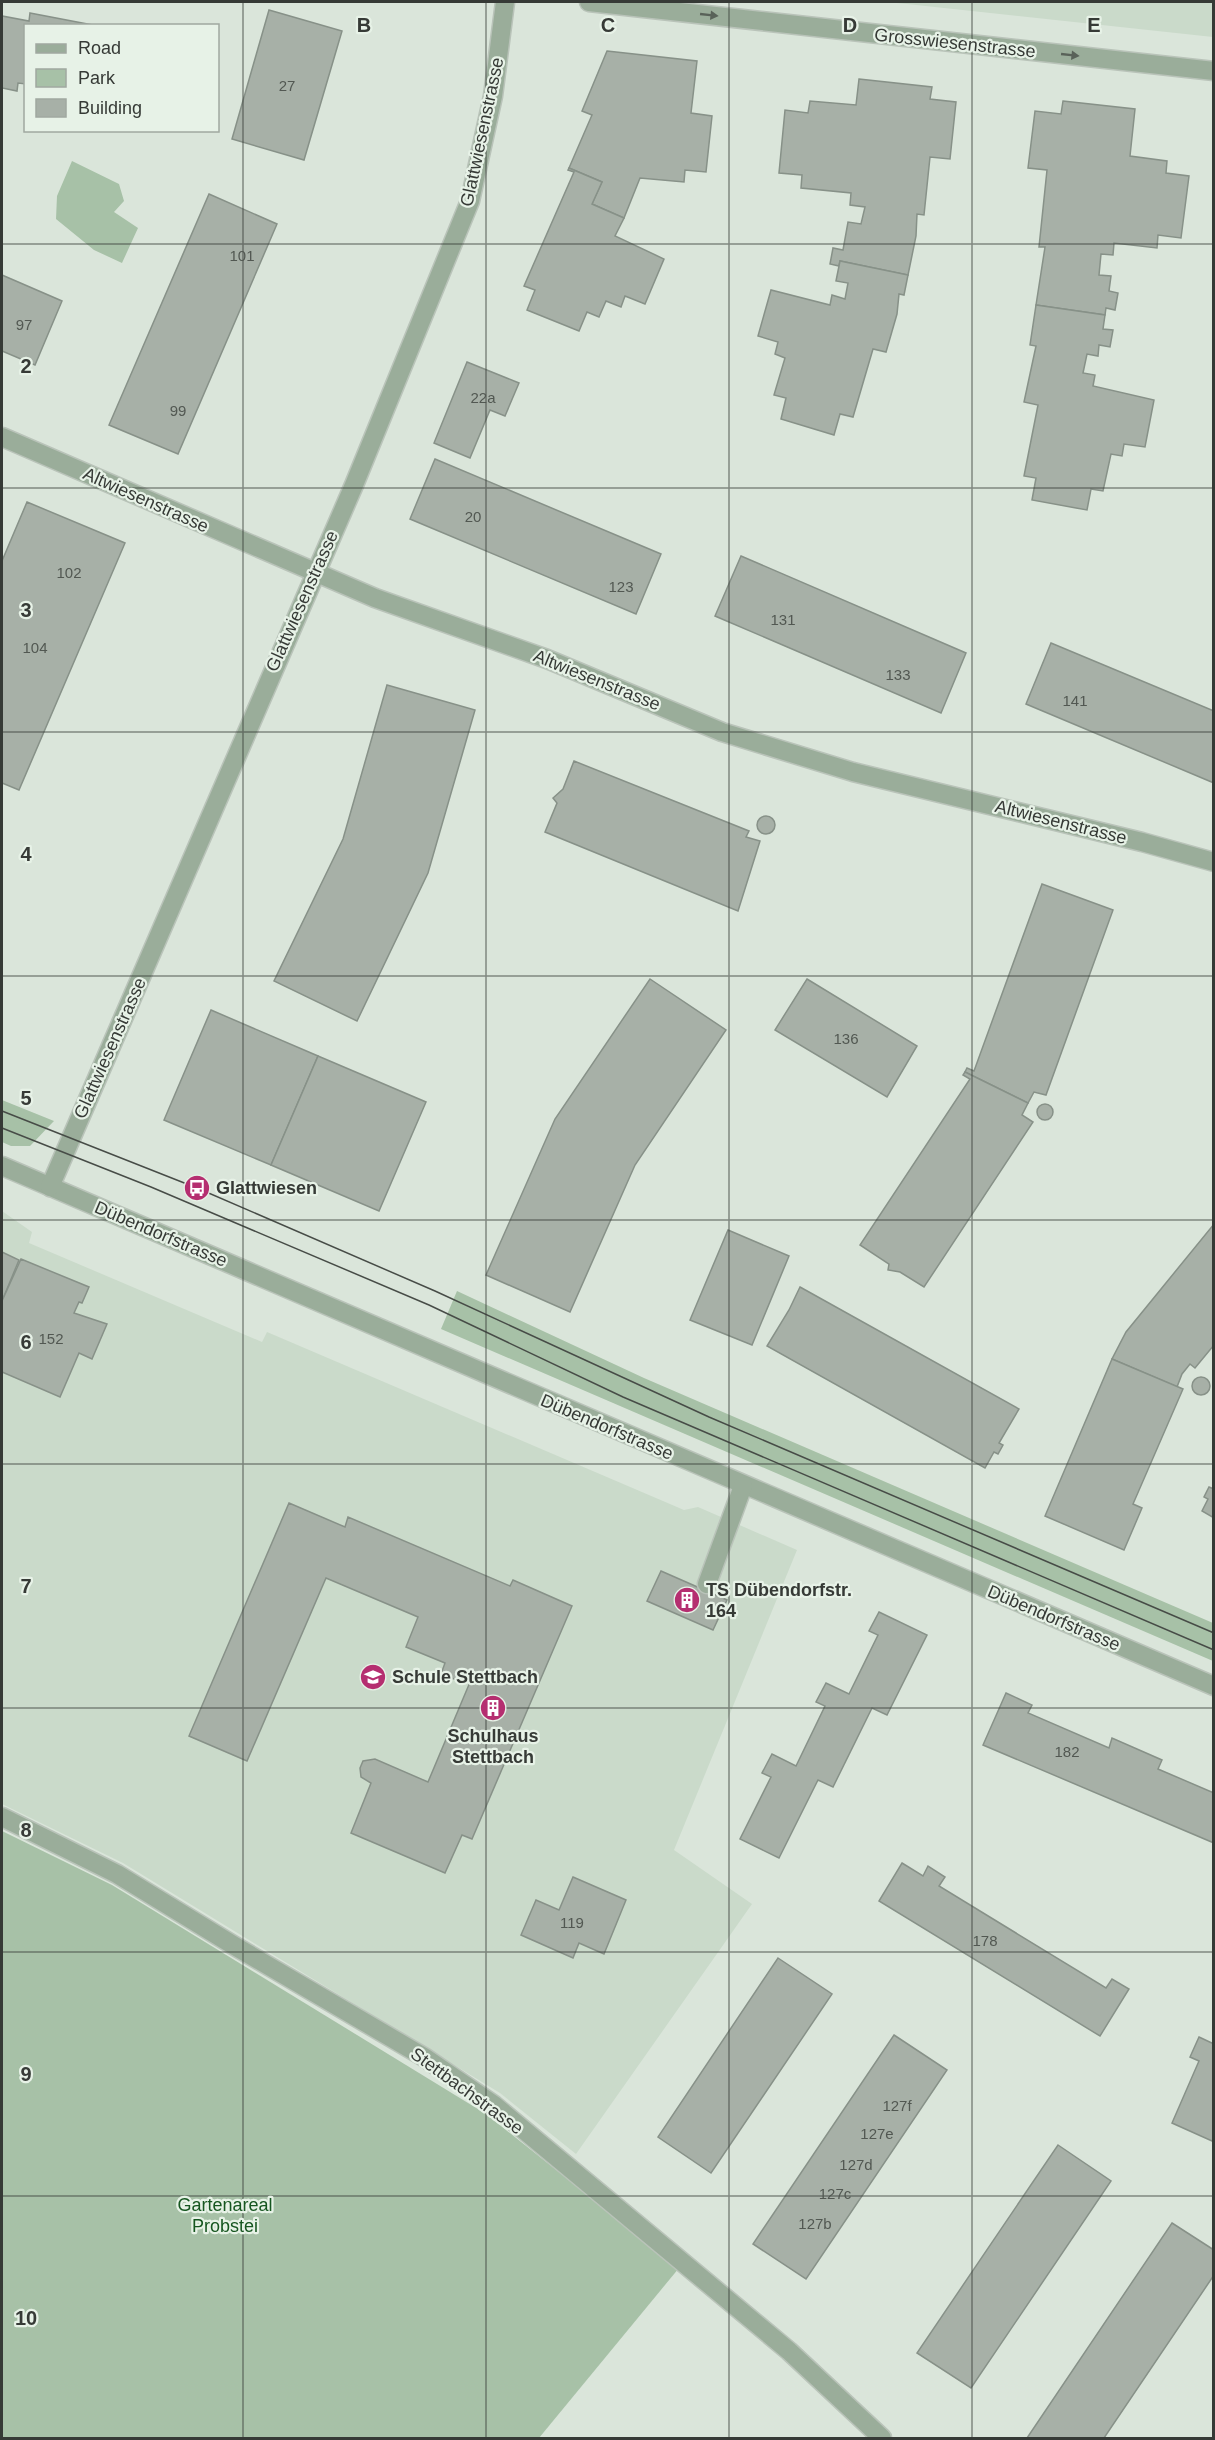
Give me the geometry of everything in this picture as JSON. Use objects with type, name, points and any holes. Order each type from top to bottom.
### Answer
[{"type":"street","name":"Glattwiesenstrasse","points":[[50,1186],[354,485],[470,201],[493,96],[505,2]]},
{"type":"street","name":"Grosswiesenstrasse","points":[[589,2],[1214,71]]},
{"type":"street","name":"Altwiesenstrasse","points":[[2,437],[314,573],[410,612],[548,659],[722,732],[853,772],[1142,842],[1214,862]]},
{"type":"street","name":"Dübendorfstrasse","points":[[2,1166],[743,1486],[1214,1686]]},
{"type":"street","points":[[707,1584],[743,1486]]},
{"type":"street","name":"Stettbachstrasse","points":[[2,1817],[117,1874],[424,2057],[494,2105],[789,2351],[882,2439]]},
{"type":"shaded area","points":[[886,2],[1213,2],[1213,37],[907,4]]},
{"type":"shaded area","name":"Schule Stettbach","points":[[2,1211],[32,1232],[29,1243],[262,1342],[267,1332],[684,1510],[698,1507],[797,1550],[674,1850],[752,1904],[576,2154],[500,2093],[123,1863],[2,1804]]},
{"type":"green space","points":[[72,161],[119,184],[124,201],[114,212],[138,228],[122,263],[94,250],[56,219],[57,196]]},
{"type":"green space","points":[[2,1100],[54,1121],[30,1146],[11,1146],[2,1142]]},
{"type":"green space","points":[[457,1291],[644,1378],[1213,1623],[1213,1661],[441,1329]]},
{"type":"green space","name":"Gartenareal Probstei","points":[[2,1831],[112,1885],[486,2114],[679,2268],[539,2438],[2,2438]]},
{"type":"building","points":[[269,10],[342,31],[304,160],[232,139]]},
{"type":"building","points":[[30,13],[88,24],[24,24],[24,84],[18,83],[17,91],[2,88],[2,16],[29,21]]},
{"type":"building","points":[[607,51],[697,61],[691,113],[712,116],[706,172],[685,170],[684,182],[640,178],[624,218],[592,204],[602,182],[569,168],[592,115],[582,111]]},
{"type":"building","points":[[859,79],[932,87],[930,99],[956,102],[950,159],[930,157],[924,215],[917,214],[916,236],[908,275],[840,261],[839,266],[830,264],[833,248],[843,250],[848,222],[861,224],[865,207],[850,205],[851,193],[801,188],[802,175],[779,173],[785,110],[808,113],[810,101],[856,105]]},
{"type":"building","points":[[1063,101],[1135,109],[1130,156],[1167,161],[1166,173],[1189,176],[1181,238],[1158,235],[1157,248],[1114,243],[1113,255],[1101,254],[1099,275],[1111,276],[1109,291],[1118,293],[1115,310],[1106,308],[1105,315],[1036,305],[1045,247],[1039,247],[1047,170],[1028,168],[1035,111],[1061,114]]},
{"type":"building","points":[[569,168],[602,182],[592,204],[624,218],[615,236],[664,259],[645,304],[625,296],[621,307],[606,301],[599,317],[587,312],[579,331],[527,310],[535,290],[524,286],[574,172],[568,170]]},
{"type":"building","points":[[209,194],[277,224],[178,454],[109,425]]},
{"type":"building","points":[[840,261],[908,275],[904,295],[899,294],[897,314],[886,352],[873,349],[853,417],[840,414],[834,435],[781,419],[786,398],[774,395],[785,358],[775,354],[778,342],[758,336],[771,290],[830,305],[832,295],[845,299],[848,283],[836,281]]},
{"type":"building","points":[[2,275],[62,301],[35,365],[2,351]]},
{"type":"building","points":[[1036,305],[1105,315],[1103,329],[1113,330],[1110,347],[1099,345],[1098,356],[1087,354],[1083,373],[1095,375],[1093,386],[1154,400],[1145,447],[1124,444],[1122,456],[1111,454],[1103,491],[1091,489],[1087,510],[1032,500],[1036,478],[1024,476],[1038,405],[1024,402],[1036,346],[1030,345]]},
{"type":"building","points":[[467,362],[519,383],[505,416],[490,410],[470,458],[434,443]]},
{"type":"building","points":[[435,459],[661,554],[636,614],[410,519]]},
{"type":"building","points":[[27,502],[125,543],[19,790],[2,783],[2,561]]},
{"type":"building","points":[[741,556],[966,653],[941,713],[715,616]]},
{"type":"building","points":[[1051,643],[1214,711],[1214,783],[1026,704]]},
{"type":"building","points":[[387,685],[475,710],[428,873],[357,1021],[274,981],[343,839]]},
{"type":"building","points":[[574,761],[749,831],[746,837],[760,841],[738,911],[545,832],[557,803],[553,798],[563,789]]},
{"type":"building","points":[[766,816],[772,819],[775,825],[772,831],[766,834],[760,831],[757,825],[760,819]]},
{"type":"building","points":[[1042,884],[1113,910],[1046,1095],[1034,1092],[1028,1103],[965,1072],[967,1068],[974,1071]]},
{"type":"building","points":[[650,979],[726,1030],[635,1165],[570,1312],[486,1275],[555,1119]]},
{"type":"building","points":[[807,979],[917,1046],[887,1097],[775,1030]]},
{"type":"building","points":[[211,1010],[318,1056],[271,1165],[164,1120]]},
{"type":"building","points":[[318,1056],[426,1102],[379,1211],[271,1165]]},
{"type":"building","points":[[965,1072],[1028,1103],[1022,1115],[1033,1122],[924,1287],[900,1272],[888,1270],[889,1264],[860,1245],[970,1079],[963,1075]]},
{"type":"building","points":[[1042,1104],[1048,1104],[1053,1112],[1051,1118],[1042,1120],[1037,1115],[1037,1109]]},
{"type":"building","points":[[1214,1224],[1214,1345],[1195,1368],[1190,1364],[1182,1374],[1177,1387],[1112,1359],[1126,1332]]},
{"type":"building","points":[[728,1230],[789,1256],[752,1345],[690,1320]]},
{"type":"building","points":[[2,1252],[19,1260],[2,1301]]},
{"type":"building","points":[[21,1259],[89,1287],[82,1303],[79,1302],[74,1313],[107,1324],[92,1359],[79,1353],[60,1397],[2,1372],[2,1301]]},
{"type":"building","points":[[800,1287],[1019,1409],[999,1443],[1003,1445],[998,1454],[994,1452],[985,1468],[767,1346]]},
{"type":"building","points":[[1112,1359],[1183,1389],[1133,1504],[1142,1508],[1124,1550],[1045,1516]]},
{"type":"building","points":[[1201,1377],[1207,1380],[1210,1386],[1207,1392],[1201,1395],[1195,1392],[1192,1386],[1195,1380]]},
{"type":"building","points":[[1209,1487],[1214,1489],[1214,1518],[1202,1511],[1208,1499],[1204,1497]]},
{"type":"building","name":"Schulhaus Stettbach","points":[[289,1503],[345,1527],[348,1517],[510,1586],[513,1580],[572,1606],[472,1839],[462,1835],[445,1873],[351,1833],[371,1783],[361,1777],[360,1768],[363,1761],[375,1759],[428,1782],[473,1675],[461,1670],[457,1680],[441,1674],[445,1663],[406,1647],[418,1617],[326,1578],[247,1761],[189,1736]]},
{"type":"building","name":"TS Dübendorfstr. 164","points":[[661,1571],[727,1600],[713,1630],[647,1601]]},
{"type":"building","points":[[879,1612],[927,1635],[887,1715],[872,1708],[833,1787],[818,1780],[779,1858],[740,1839],[771,1777],[762,1773],[772,1754],[796,1766],[825,1706],[816,1702],[826,1683],[849,1694],[878,1635],[869,1631]]},
{"type":"building","points":[[1006,1693],[1032,1705],[1028,1713],[1109,1748],[1112,1738],[1162,1760],[1158,1769],[1214,1793],[1214,1843],[983,1745]]},
{"type":"building","points":[[902,1863],[923,1876],[928,1866],[945,1877],[939,1886],[1106,1988],[1112,1979],[1129,1989],[1100,2036],[879,1901]]},
{"type":"building","points":[[573,1877],[626,1900],[604,1954],[579,1943],[573,1958],[521,1935],[536,1900],[559,1910]]},
{"type":"building","points":[[778,1958],[832,1994],[711,2173],[658,2137]]},
{"type":"building","points":[[894,2035],[947,2070],[806,2279],[753,2244]]},
{"type":"building","points":[[1199,2037],[1214,2044],[1214,2137],[1212,2141],[1172,2123],[1199,2061],[1190,2057]]},
{"type":"building","points":[[1058,2145],[1111,2181],[971,2388],[917,2353]]},
{"type":"building","points":[[1172,2223],[1214,2250],[1214,2275],[1104,2438],[1027,2438]]},
{"type":"tram line","points":[[2,1111],[197,1188],[435,1291],[709,1417],[1214,1633]]},
{"type":"tram line","points":[[2,1128],[151,1187],[429,1305],[623,1397],[1214,1650]]},
{"type":"place","name":"Glattwiesen","points":[[197,1188]]},
{"type":"place","name":"TS Dübendorfstr. 164","points":[[687,1600]]},
{"type":"place","name":"Schule Stettbach","points":[[373,1677]]},
{"type":"place","name":"Schulhaus Stettbach","points":[[493,1708]]}]
